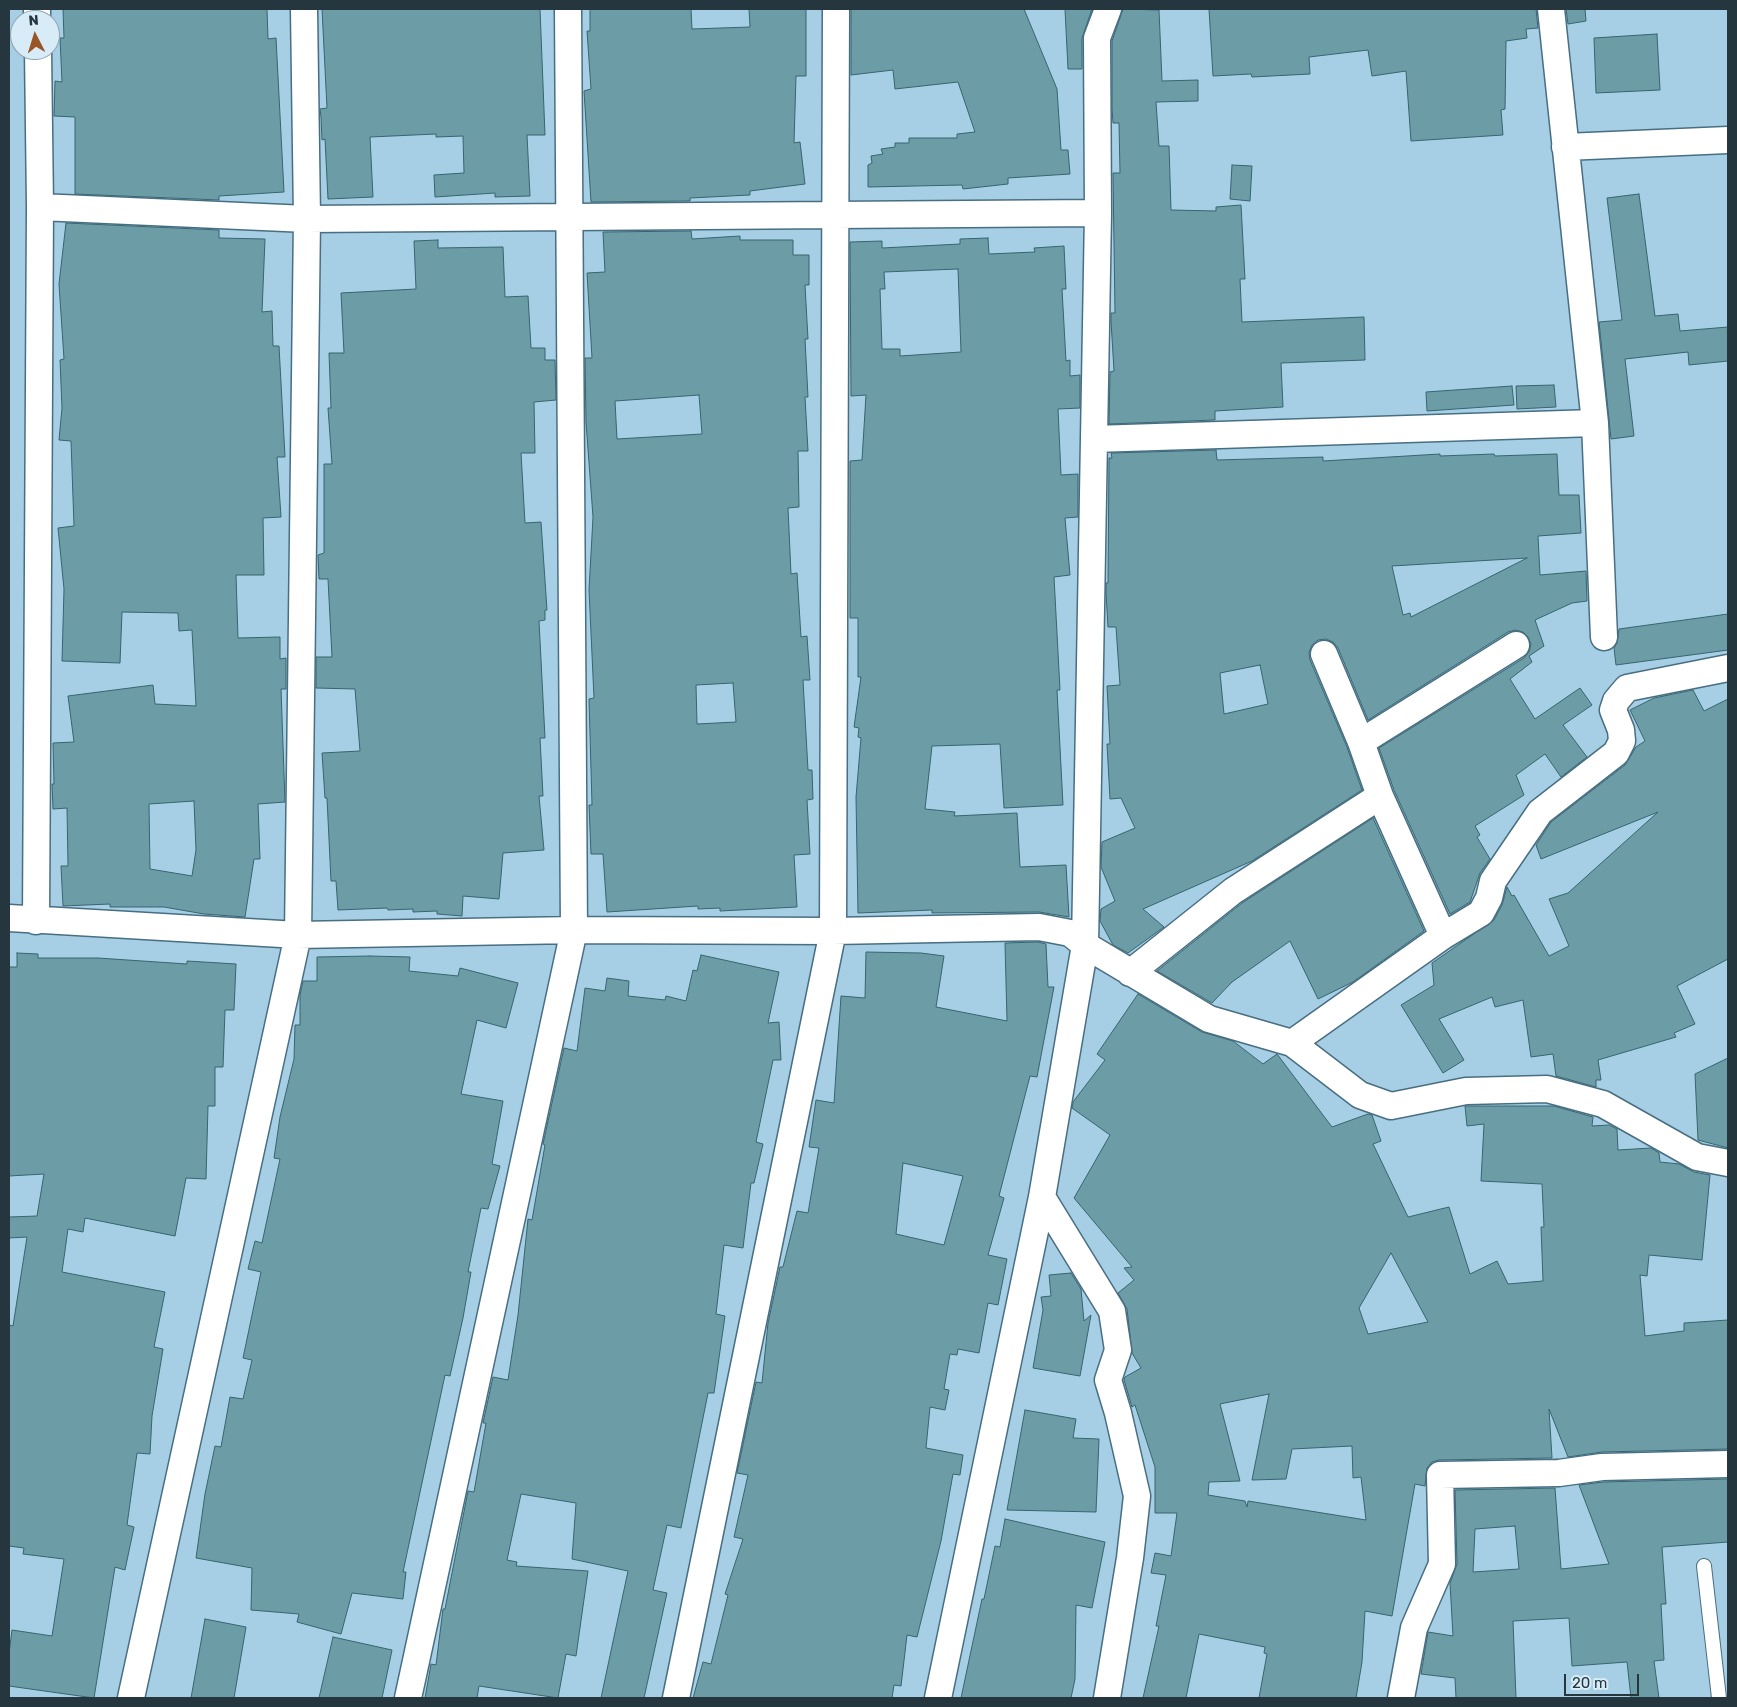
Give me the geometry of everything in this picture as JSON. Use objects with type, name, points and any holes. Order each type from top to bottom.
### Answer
[{"type":"street","points":[[131,1698],[298,935],[307,219],[304,9]]},
{"type":"street","points":[[408,1698],[574,930],[571,217],[568,9]]},
{"type":"street","points":[[676,1698],[833,931],[837,215],[836,9]]},
{"type":"street","points":[[938,1698],[1042,1197],[1085,945],[1098,213],[1097,38],[1108,9]]},
{"type":"street","points":[[1550,9],[1595,423],[1604,637]]},
{"type":"street","points":[[36,921],[40,207],[38,60]]},
{"type":"street","points":[[1565,147],[1728,140]]},
{"type":"street","points":[[40,207],[307,219],[1098,213]]},
{"type":"street","points":[[1094,439],[1595,423]]},
{"type":"street","points":[[1361,742],[1516,645]]},
{"type":"street","points":[[1324,654],[1361,742],[1380,796],[1444,936]]},
{"type":"street","points":[[1292,1043],[1444,936],[1481,913],[1489,898],[1493,881],[1540,812],[1616,753],[1622,741],[1621,730],[1613,710],[1616,701],[1627,688],[1728,668]]},
{"type":"street","points":[[1130,972],[1233,891],[1380,796]]},
{"type":"street","points":[[9,918],[298,935],[574,930],[833,931],[1039,927],[1070,933],[1085,945],[1209,1019],[1292,1043],[1360,1095],[1391,1106],[1466,1091],[1547,1089],[1603,1104],[1697,1157],[1728,1163]]},
{"type":"street","points":[[1042,1197],[1112,1311],[1118,1350],[1108,1380],[1118,1413],[1137,1496],[1130,1558],[1107,1698]]},
{"type":"street","points":[[1401,1698],[1414,1628],[1442,1564],[1440,1475],[1559,1473],[1602,1467],[1728,1464]]},
{"type":"lane","points":[[1704,1566],[1719,1698]]},
{"type":"building","points":[[63,9],[267,9],[268,39],[276,38],[284,192],[219,196],[219,200],[75,194],[75,117],[54,116],[55,81],[62,82],[60,38],[64,38]]},
{"type":"building","points":[[322,9],[540,9],[545,135],[527,135],[530,196],[495,197],[495,193],[435,197],[434,175],[464,173],[463,136],[436,137],[436,134],[370,137],[373,197],[328,199],[325,139],[322,140],[320,109],[327,108]]},
{"type":"building","points":[[590,9],[691,9],[692,29],[750,27],[749,9],[806,9],[806,76],[796,76],[794,143],[800,142],[805,184],[750,191],[750,195],[690,198],[690,201],[591,202],[584,91],[591,89],[587,31],[590,31]]},
{"type":"building","points":[[851,9],[1024,9],[1057,89],[1061,150],[1068,150],[1070,174],[1008,178],[1008,184],[963,189],[962,185],[868,187],[868,165],[872,163],[871,156],[883,154],[881,149],[895,147],[895,143],[909,143],[909,138],[957,138],[957,134],[975,132],[958,82],[895,89],[893,70],[851,75]]},
{"type":"building","points":[[1065,9],[1092,9],[1082,38],[1082,69],[1068,69]]},
{"type":"building","points":[[1123,9],[1159,10],[1162,81],[1198,80],[1198,101],[1156,102],[1159,146],[1169,146],[1171,210],[1216,211],[1216,207],[1241,205],[1245,279],[1240,279],[1242,322],[1364,317],[1365,360],[1281,363],[1283,407],[1215,411],[1215,420],[1109,424],[1110,372],[1114,371],[1111,313],[1115,313],[1113,173],[1120,173],[1119,123],[1113,123],[1112,108],[1112,41]]},
{"type":"building","points":[[1209,9],[1536,9],[1538,28],[1526,29],[1527,38],[1506,41],[1505,109],[1501,110],[1503,135],[1411,141],[1406,71],[1372,76],[1368,50],[1309,57],[1310,74],[1252,77],[1251,74],[1213,76]]},
{"type":"building","points":[[1566,9],[1585,9],[1586,21],[1568,24]]},
{"type":"building","points":[[1657,34],[1660,90],[1596,93],[1594,38]]},
{"type":"building","points":[[1232,165],[1252,166],[1250,201],[1230,199]]},
{"type":"building","points":[[1639,194],[1655,316],[1678,314],[1680,331],[1728,327],[1728,361],[1689,365],[1688,352],[1625,359],[1634,436],[1611,439],[1599,322],[1622,320],[1607,198]]},
{"type":"building","points":[[66,223],[219,230],[219,238],[265,239],[262,312],[272,311],[273,346],[279,346],[285,457],[277,457],[281,517],[263,518],[264,575],[236,575],[238,638],[280,637],[280,659],[286,658],[286,689],[281,689],[285,802],[258,804],[260,859],[254,859],[245,917],[204,914],[164,907],[110,907],[110,904],[63,906],[61,866],[68,866],[67,808],[53,809],[52,784],[54,784],[53,743],[74,742],[68,696],[153,685],[155,704],[196,706],[192,630],[179,631],[178,613],[122,612],[120,663],[62,661],[64,589],[58,528],[74,526],[71,441],[59,440],[62,408],[60,360],[64,359],[59,284]],"holes":[[[194,801],[196,850],[192,876],[150,869],[149,804]]]},
{"type":"building","points":[[691,231],[692,239],[740,236],[740,240],[793,240],[793,255],[809,255],[809,285],[805,285],[808,339],[805,339],[808,397],[805,397],[808,451],[798,451],[799,507],[788,508],[791,574],[797,573],[801,637],[807,636],[810,680],[803,680],[808,770],[812,770],[813,799],[807,800],[810,854],[794,855],[797,907],[720,911],[720,908],[698,909],[698,906],[607,912],[603,854],[591,854],[589,805],[592,805],[589,699],[594,698],[589,590],[593,517],[586,422],[585,358],[592,358],[587,273],[605,272],[603,232]],"holes":[[[699,395],[702,434],[617,439],[615,401]],[[733,683],[736,722],[697,724],[696,685]]]},
{"type":"building","points":[[988,238],[989,254],[1035,252],[1034,248],[1064,246],[1066,289],[1062,289],[1066,361],[1070,360],[1070,376],[1080,375],[1080,408],[1058,409],[1061,475],[1078,474],[1078,517],[1065,518],[1070,575],[1054,577],[1060,690],[1057,690],[1063,805],[1004,808],[1000,744],[932,746],[925,809],[955,812],[954,816],[1017,813],[1020,867],[1066,865],[1069,917],[1039,912],[932,913],[932,910],[858,913],[856,797],[861,738],[858,737],[859,728],[854,727],[861,677],[858,677],[858,618],[850,618],[850,461],[862,460],[866,395],[851,396],[850,242],[882,241],[882,248],[960,244],[960,239]],"holes":[[[958,269],[961,352],[900,356],[900,349],[882,349],[880,289],[885,289],[884,272]]]},
{"type":"building","points":[[438,240],[438,248],[503,247],[505,297],[528,296],[531,348],[545,348],[545,360],[555,360],[556,400],[534,402],[535,453],[521,453],[525,523],[541,522],[547,610],[545,610],[545,620],[539,621],[545,738],[540,738],[543,796],[539,796],[544,850],[503,853],[499,899],[463,896],[462,916],[437,914],[437,911],[413,912],[413,909],[338,910],[336,881],[331,881],[327,798],[325,798],[322,753],[360,751],[355,689],[316,688],[316,657],[332,657],[328,579],[319,579],[318,555],[324,553],[324,464],[332,464],[328,408],[331,408],[329,353],[344,353],[341,293],[416,289],[414,241]]},
{"type":"building","points":[[1554,385],[1556,407],[1517,409],[1516,386]]},
{"type":"building","points":[[1512,386],[1514,405],[1427,411],[1426,392]]},
{"type":"building","points":[[1216,450],[1217,460],[1323,457],[1323,461],[1440,454],[1440,456],[1494,454],[1495,456],[1557,454],[1559,495],[1579,495],[1581,533],[1538,536],[1540,575],[1586,571],[1587,601],[1572,603],[1535,620],[1544,646],[1529,656],[1532,662],[1510,679],[1535,719],[1580,688],[1592,705],[1563,725],[1587,757],[1561,777],[1545,754],[1516,775],[1524,795],[1475,826],[1480,835],[1477,837],[1490,859],[1480,873],[1470,902],[1450,914],[1394,790],[1379,748],[1524,658],[1529,652],[1531,644],[1528,637],[1523,632],[1515,630],[1508,632],[1368,720],[1338,648],[1333,642],[1326,639],[1318,640],[1312,645],[1309,652],[1310,660],[1347,747],[1362,790],[1252,861],[1143,909],[1164,927],[1128,953],[1113,945],[1100,921],[1101,909],[1115,901],[1101,867],[1102,842],[1135,828],[1121,798],[1110,799],[1107,744],[1110,744],[1107,686],[1120,685],[1116,627],[1108,627],[1106,593],[1106,583],[1108,583],[1109,458],[1112,458],[1111,453]],"holes":[[[1527,558],[1411,617],[1410,613],[1403,615],[1392,566]],[[1260,665],[1268,704],[1224,714],[1220,673]]]},
{"type":"building","points":[[1728,614],[1728,650],[1616,665],[1614,648],[1617,643],[1619,629]]},
{"type":"building","points":[[1693,690],[1704,711],[1728,699],[1728,959],[1677,986],[1695,1024],[1674,1033],[1676,1037],[1598,1060],[1601,1080],[1596,1080],[1596,1087],[1556,1076],[1553,1054],[1531,1057],[1523,1000],[1495,1007],[1492,997],[1439,1019],[1464,1060],[1443,1073],[1401,1005],[1434,985],[1432,963],[1494,920],[1502,905],[1507,887],[1512,896],[1514,895],[1549,956],[1569,946],[1549,899],[1568,893],[1658,812],[1541,859],[1536,845],[1551,822],[1625,765],[1636,747],[1645,741],[1630,710],[1654,698]]},
{"type":"building","points":[[1373,818],[1424,931],[1353,982],[1318,999],[1290,941],[1232,982],[1212,1003],[1157,971],[1242,903]]},
{"type":"building","points":[[1038,942],[1046,944],[1048,987],[1054,987],[1037,1077],[1030,1076],[999,1196],[1004,1198],[988,1255],[1007,1259],[998,1305],[988,1303],[979,1353],[958,1349],[957,1355],[950,1354],[944,1389],[949,1390],[945,1410],[930,1407],[926,1448],[963,1455],[960,1475],[953,1474],[941,1541],[917,1637],[907,1635],[901,1686],[894,1685],[892,1698],[693,1698],[703,1662],[711,1664],[728,1595],[725,1594],[743,1539],[734,1537],[748,1475],[737,1473],[756,1382],[762,1383],[768,1323],[780,1267],[783,1267],[797,1211],[808,1213],[819,1148],[809,1147],[816,1100],[834,1103],[841,996],[865,998],[866,952],[921,953],[944,956],[936,1007],[1007,1021],[1005,943]],"holes":[[[903,1163],[963,1176],[944,1245],[896,1234]]]},
{"type":"building","points":[[17,953],[38,954],[38,958],[98,958],[187,964],[187,961],[236,964],[234,1010],[225,1010],[223,1067],[215,1067],[215,1106],[208,1106],[206,1179],[186,1178],[175,1236],[85,1218],[83,1232],[68,1229],[62,1272],[165,1292],[154,1347],[163,1349],[152,1416],[150,1454],[137,1453],[127,1525],[134,1527],[125,1570],[115,1567],[94,1698],[9,1686],[9,1653],[12,1630],[52,1636],[64,1559],[23,1554],[24,1548],[9,1546],[9,1325],[13,1326],[27,1237],[9,1238],[9,1217],[37,1216],[44,1174],[9,1176],[9,967],[17,967]]},
{"type":"building","points":[[701,955],[779,972],[768,1023],[779,1022],[781,1060],[773,1060],[756,1142],[763,1144],[754,1183],[751,1183],[743,1248],[724,1245],[716,1314],[725,1316],[714,1393],[708,1393],[681,1528],[667,1525],[653,1590],[667,1593],[644,1698],[601,1698],[628,1571],[572,1559],[576,1503],[521,1494],[507,1560],[517,1562],[516,1566],[588,1571],[576,1656],[566,1654],[558,1698],[479,1686],[477,1698],[425,1698],[431,1664],[436,1665],[443,1609],[445,1609],[468,1491],[474,1492],[486,1423],[483,1423],[493,1377],[508,1380],[518,1315],[528,1219],[532,1220],[545,1145],[543,1144],[564,1048],[577,1051],[585,988],[605,991],[607,978],[629,981],[628,996],[665,1000],[666,996],[686,1001],[693,970],[697,971]]},
{"type":"building","points":[[317,957],[410,957],[409,971],[458,976],[460,968],[518,983],[506,1028],[477,1020],[461,1094],[503,1101],[492,1164],[500,1166],[488,1209],[481,1208],[468,1272],[471,1272],[463,1318],[450,1376],[445,1375],[403,1572],[406,1572],[403,1599],[352,1593],[341,1634],[297,1622],[299,1614],[251,1610],[252,1568],[196,1558],[205,1494],[215,1446],[221,1447],[230,1397],[243,1399],[252,1360],[243,1358],[261,1272],[248,1269],[255,1241],[262,1243],[280,1159],[274,1158],[280,1117],[294,1059],[295,1025],[300,1025],[300,995],[303,981],[317,981]]},
{"type":"building","points":[[1138,994],[1202,1032],[1233,1041],[1263,1064],[1277,1054],[1332,1127],[1368,1114],[1372,1115],[1381,1141],[1373,1144],[1408,1217],[1449,1207],[1470,1274],[1497,1261],[1508,1284],[1543,1281],[1541,1227],[1544,1227],[1542,1184],[1481,1181],[1484,1124],[1467,1126],[1465,1106],[1554,1106],[1593,1117],[1592,1126],[1609,1125],[1617,1129],[1618,1150],[1651,1148],[1659,1153],[1660,1162],[1679,1164],[1694,1172],[1710,1175],[1702,1260],[1649,1255],[1647,1276],[1640,1275],[1645,1336],[1684,1331],[1684,1323],[1728,1320],[1728,1449],[1602,1452],[1568,1457],[1549,1409],[1552,1458],[1439,1460],[1432,1462],[1427,1468],[1425,1486],[1415,1484],[1392,1616],[1365,1611],[1362,1662],[1356,1698],[1259,1698],[1267,1654],[1264,1653],[1265,1647],[1199,1634],[1186,1698],[1143,1698],[1159,1626],[1156,1626],[1166,1575],[1151,1573],[1155,1553],[1171,1556],[1177,1513],[1155,1513],[1155,1467],[1135,1405],[1132,1407],[1124,1380],[1125,1377],[1141,1368],[1132,1353],[1127,1309],[1118,1293],[1134,1280],[1124,1268],[1132,1267],[1074,1198],[1110,1135],[1072,1108],[1073,1102],[1105,1060],[1097,1054]],"holes":[[[1391,1253],[1428,1322],[1368,1334],[1359,1308]],[[1269,1394],[1252,1480],[1286,1479],[1292,1449],[1352,1446],[1353,1478],[1361,1477],[1366,1520],[1248,1501],[1247,1507],[1245,1501],[1208,1495],[1209,1482],[1240,1481],[1220,1404]]]},
{"type":"building","points":[[1728,1058],[1728,1148],[1698,1140],[1695,1074]]},
{"type":"building","points":[[1071,1273],[1081,1289],[1084,1321],[1091,1315],[1080,1376],[1033,1368],[1043,1310],[1041,1297],[1051,1296],[1049,1275]]},
{"type":"building","points":[[1025,1410],[1076,1419],[1073,1438],[1099,1439],[1096,1512],[1007,1510]]},
{"type":"building","points":[[1728,1479],[1728,1542],[1662,1547],[1666,1604],[1661,1604],[1664,1660],[1654,1661],[1659,1698],[1631,1698],[1627,1662],[1572,1666],[1569,1618],[1513,1621],[1516,1698],[1456,1698],[1455,1678],[1421,1674],[1428,1632],[1453,1636],[1450,1583],[1457,1564],[1455,1490],[1555,1488],[1561,1569],[1609,1564],[1579,1485],[1603,1482]],"holes":[[[1515,1526],[1519,1569],[1473,1572],[1475,1529]]]},
{"type":"building","points":[[1005,1519],[1105,1542],[1092,1608],[1076,1605],[1075,1679],[1071,1698],[961,1698],[995,1546],[1000,1547]]},
{"type":"building","points":[[205,1619],[246,1627],[234,1698],[191,1698]]},
{"type":"building","points":[[333,1637],[392,1650],[382,1698],[319,1698]]}]
